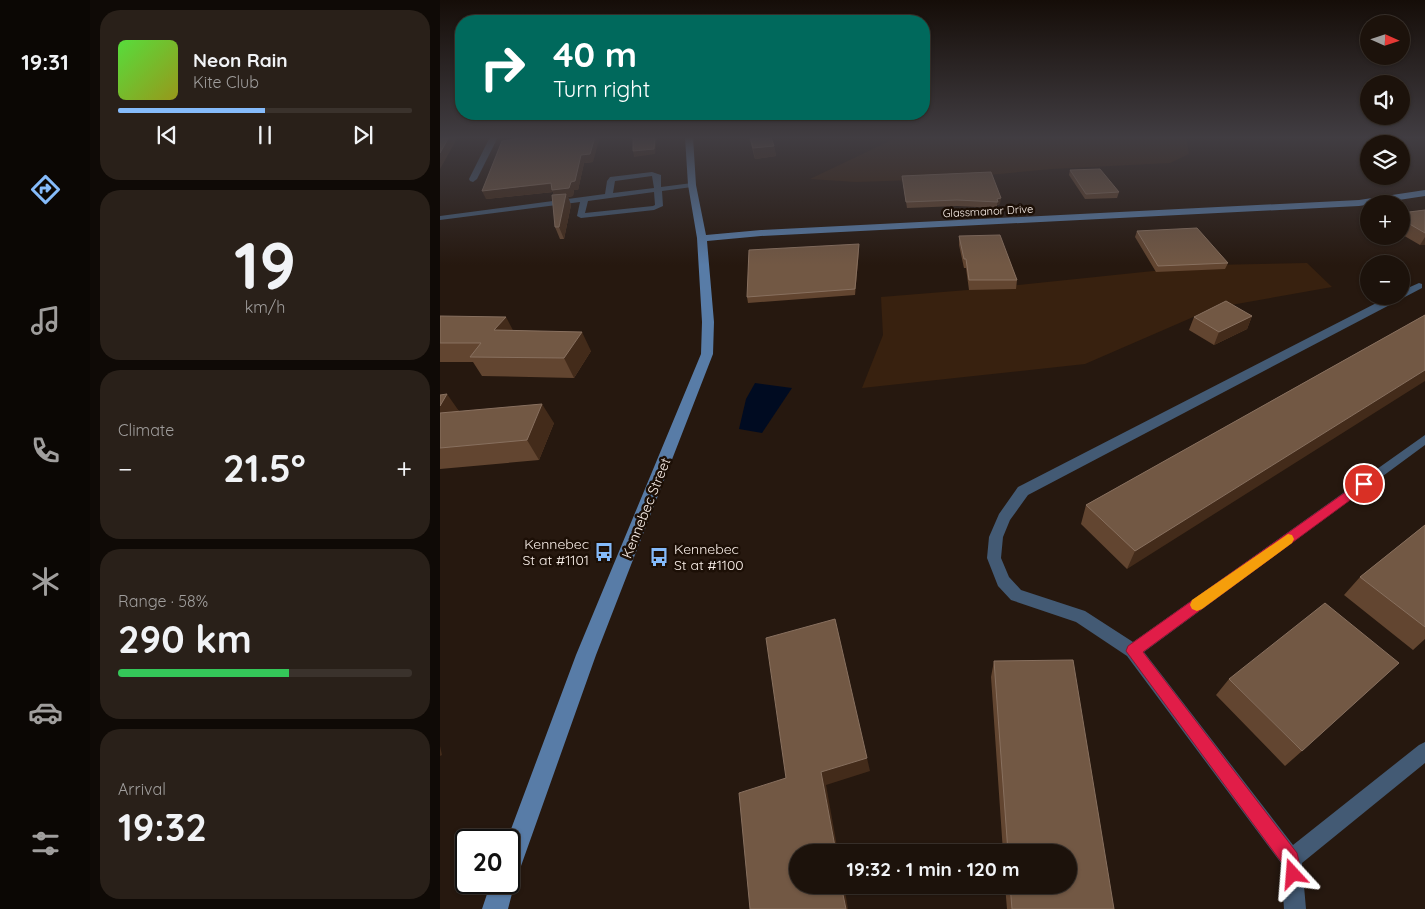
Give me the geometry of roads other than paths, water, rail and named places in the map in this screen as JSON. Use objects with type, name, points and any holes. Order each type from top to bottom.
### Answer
[{"type":"street","name":"Kennebec Street","points":[[520,836],[586,656],[707,354],[708,322],[702,238],[692,179]]},
{"type":"street","name":"Glassmanor Drive","points":[[702,238],[761,233],[1359,203],[1425,193]]},
{"type":"street","points":[[495,909],[499,894]]},
{"type":"lane","points":[[609,196],[611,181],[615,179]]},
{"type":"lane","points":[[584,199],[581,216],[596,216],[654,208],[659,206],[658,179]]},
{"type":"lane","points":[[440,218],[692,185]]},
{"type":"lane","points":[[1410,291],[1419,286]]},
{"type":"lane","points":[[1295,909],[1291,859],[1133,651],[1080,616],[1016,595],[1003,581],[994,558],[996,537],[1004,518],[1023,491],[1383,305]]},
{"type":"lane","points":[[1133,651],[1425,439]]},
{"type":"lane","points":[[1291,859],[1425,751]]},
{"type":"water","points":[[755,383],[792,388],[762,433],[739,429],[746,399]]},
{"type":"place","name":"Kennebec St at #1101","points":[[604,552]]},
{"type":"place","name":"Kennebec St at #1100","points":[[659,557]]}]
